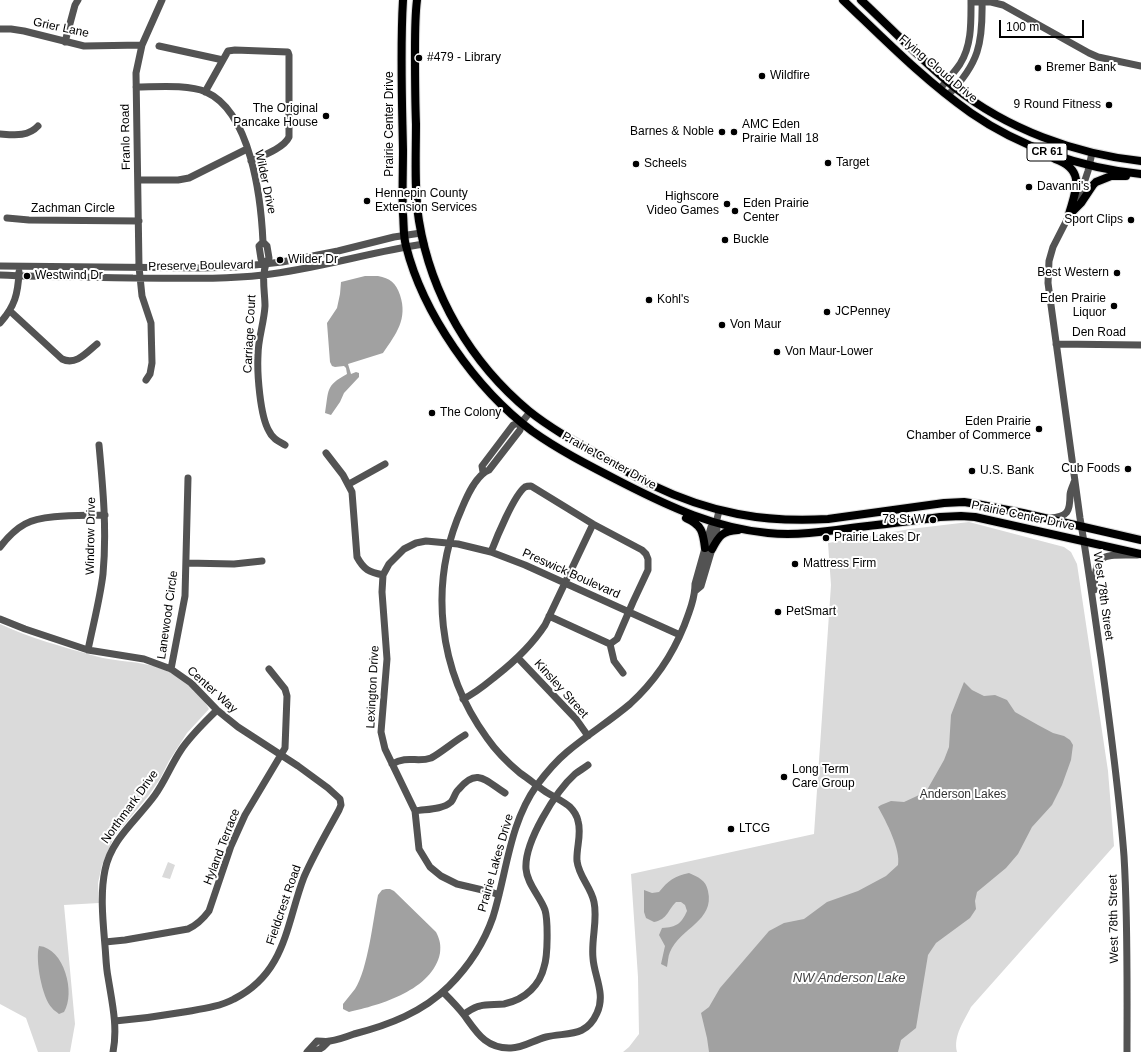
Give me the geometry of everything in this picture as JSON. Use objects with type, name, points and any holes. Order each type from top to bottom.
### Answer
[{"type":"main road","name":"Prairie Center Drive","points":[[403,0],[402,88],[404,235],[414,273],[423,295],[452,344],[482,383],[532,431],[565,452],[644,494],[687,514],[716,523],[767,533],[812,534],[940,517],[961,516],[991,520],[1141,554]]},
{"type":"main road","name":"Prairie Center Drive","points":[[417,0],[415,36],[417,208],[421,233],[429,263],[441,295],[459,331],[484,366],[504,389],[530,412],[555,429],[650,484],[677,496],[719,511],[760,518],[812,520],[959,502],[977,504],[1045,518],[1141,540]]},
{"type":"main road","name":"Flying Cloud Drive","points":[[843,0],[940,89],[983,121],[1034,147],[1090,165],[1141,175]]},
{"type":"main road","name":"Flying Cloud Drive","points":[[861,0],[955,87],[992,112],[1028,131],[1092,153],[1141,162]]},
{"type":"main road","points":[[1034,147],[1042,155],[1059,161],[1068,166],[1074,172],[1077,178],[1077,188],[1069,214]]},
{"type":"main road","points":[[1069,214],[1081,203],[1093,185],[1101,180],[1111,176],[1141,175]]},
{"type":"main road","points":[[644,494],[668,511],[696,523],[702,531],[708,549],[722,534],[729,531],[746,529]]},
{"type":"street","points":[[65,42],[78,0]]},
{"type":"street","name":"Franlo Road","points":[[146,380],[150,374],[152,364],[151,323],[142,296],[139,267],[136,73],[142,46],[162,0]]},
{"type":"street","points":[[940,89],[960,64],[967,49],[971,28],[971,1],[996,2],[1098,57],[1141,66]]},
{"type":"street","points":[[948,95],[969,70],[978,50],[982,28],[982,1]]},
{"type":"street","name":"Grier Lane","points":[[0,29],[24,31],[84,46],[142,46]]},
{"type":"street","points":[[159,46],[223,60]]},
{"type":"street","points":[[205,92],[228,51],[288,52],[289,137],[287,141],[271,152],[251,161]]},
{"type":"street","name":"Wilder Drive","points":[[136,87],[188,88],[205,92],[215,97],[229,111],[239,130],[251,161],[262,216],[263,242],[267,246],[269,258],[265,264]]},
{"type":"street","points":[[0,134],[28,134],[34,131],[38,126]]},
{"type":"street","points":[[138,180],[178,180],[189,178],[247,149]]},
{"type":"street","name":"West 78th Street","points":[[1092,153],[1090,165],[1081,192],[1052,247],[1049,261],[1048,283],[1114,756],[1123,842],[1126,915],[1127,1052]]},
{"type":"street","name":"Zachman Circle","points":[[7,218],[29,220],[139,221]]},
{"type":"street","name":"Preserve Boulevard","points":[[0,266],[201,268],[265,264],[326,254],[404,235],[421,233]]},
{"type":"street","name":"Preserve Boulevard","points":[[0,275],[85,278],[216,279],[264,275],[309,268],[406,246],[424,244]]},
{"type":"street","name":"Carriage Court","points":[[265,264],[264,307],[258,354],[260,398],[268,431],[276,440],[285,445]]},
{"type":"street","points":[[0,323],[10,311],[18,291],[19,266]]},
{"type":"street","points":[[10,311],[66,361],[76,361],[97,344]]},
{"type":"street","name":"Den Road","points":[[1056,344],[1141,345]]},
{"type":"street","points":[[442,992],[464,1014],[478,1035],[493,1045],[511,1048],[520,1047],[546,1037],[575,1033],[584,1029],[592,1022],[600,1004],[600,993],[593,958],[592,942],[595,909],[594,899],[579,869],[577,860],[578,820],[570,807],[537,785],[505,759],[474,719],[454,678],[448,656],[441,610],[444,566],[449,543],[463,504],[483,472],[482,466],[513,425],[522,422],[530,412]]},
{"type":"street","name":"Windrow Drive","points":[[88,650],[100,595],[105,547],[105,515],[99,445]]},
{"type":"street","points":[[326,453],[349,484],[352,492],[354,502],[357,557],[361,565],[366,570],[383,575],[389,564],[404,549],[416,543],[426,541],[449,543]]},
{"type":"street","points":[[349,484],[384,464]]},
{"type":"street","name":"Lanewood Circle","points":[[171,669],[183,607],[186,563],[188,478]]},
{"type":"street","points":[[1045,518],[1061,516],[1067,512],[1070,506],[1070,494],[1075,480]]},
{"type":"street","points":[[491,552],[510,508],[526,486],[531,486],[594,524],[642,550],[648,559],[648,570],[617,639],[610,644]]},
{"type":"street","name":"Prairie Lakes Drive","points":[[307,1052],[317,1041],[328,1042],[394,1022],[414,1013],[442,992],[462,972],[485,937],[493,917],[514,832],[521,814],[537,785],[561,757],[629,705],[658,672],[670,654],[689,614],[695,591],[695,584],[708,549],[711,527],[716,523],[719,511]]},
{"type":"street","points":[[0,547],[9,536],[26,523],[47,518],[105,515]]},
{"type":"street","points":[[463,699],[481,689],[509,666],[537,636],[549,616],[594,524]]},
{"type":"street","name":"Preswick Boulevard","points":[[449,543],[491,552],[525,565],[680,635]]},
{"type":"street","points":[[1094,609],[1095,571],[1099,561],[1108,556],[1141,554]]},
{"type":"street","name":"Lanewood Circle","points":[[186,563],[234,564],[262,561]]},
{"type":"street","name":"Lexington Drive","points":[[383,575],[382,596],[387,659],[381,732],[385,749],[415,811],[419,849],[430,867],[441,876],[457,884],[498,895]]},
{"type":"street","points":[[549,616],[610,644]]},
{"type":"street","name":"Center Way","points":[[0,619],[88,650],[144,658],[171,669],[191,683],[217,710],[238,727],[315,777],[340,799],[341,805]]},
{"type":"street","points":[[610,644],[614,661],[623,673]]},
{"type":"street","name":"Kinsley Street","points":[[518,658],[576,719],[588,736]]},
{"type":"street","name":"Hyland Terrace","points":[[104,942],[188,930],[204,918],[212,903],[232,846],[245,815],[286,744],[287,696],[285,689],[269,669]]},
{"type":"street","name":"Northmark Drive","points":[[113,1052],[115,1021],[104,942],[103,884],[105,870],[112,850],[164,782],[180,752],[190,738],[217,710]]},
{"type":"street","points":[[392,764],[404,759],[426,759],[432,757],[465,735]]},
{"type":"street","points":[[464,1014],[480,1006],[503,1004],[522,996],[530,991],[542,974],[545,965],[547,921],[541,901],[527,877],[526,860],[533,835],[538,825],[564,786],[575,774],[588,765]]},
{"type":"street","points":[[415,811],[440,807],[451,802],[457,790],[468,778],[472,777],[482,778],[506,793]]},
{"type":"street","name":"Fieldcrest Road","points":[[115,1021],[179,1013],[222,1004],[235,999],[261,980],[272,967],[280,952],[287,935],[304,878],[312,859],[341,805]]},
{"type":"street","name":"Prairie Lakes Drive","points":[[315,1052],[328,1042]]},
{"type":"green space","name":"Anderson Lakes","points":[[969,522],[1064,547],[1071,552],[1077,564],[1108,771],[1114,846],[971,1007],[958,1034],[956,1046],[957,1052],[623,1052],[639,1034],[638,977],[631,874],[814,834],[831,585],[828,543],[910,529]]},
{"type":"green space","points":[[0,624],[35,638],[83,653],[158,667],[184,681],[198,694],[209,709],[187,733],[149,795],[114,837],[102,865],[98,883],[99,903],[64,905],[75,1024],[70,1052],[38,1052],[26,1018],[0,1004]]},
{"type":"green space","points":[[168,862],[175,865],[170,879],[162,877]]},
{"type":"water","points":[[365,276],[378,276],[386,278],[392,282],[398,291],[402,304],[402,319],[396,333],[383,353],[348,364],[351,374],[356,372],[359,373],[359,377],[344,393],[331,415],[325,413],[329,389],[335,382],[347,374],[344,366],[335,367],[332,366],[330,362],[327,323],[337,308],[341,282]]},
{"type":"water","name":"NW Anderson Lake","points":[[964,682],[972,690],[984,696],[995,695],[1007,700],[1015,712],[1053,733],[1064,736],[1070,740],[1073,745],[1071,760],[1062,785],[1052,805],[1032,827],[1018,854],[1006,868],[977,892],[975,901],[976,909],[970,918],[936,943],[928,955],[916,1028],[901,1040],[898,1052],[709,1052],[701,1013],[709,1007],[720,988],[769,931],[784,923],[804,919],[827,902],[858,891],[886,876],[898,865],[895,844],[889,828],[878,807],[891,801],[904,802],[927,790],[944,760],[949,747],[951,715]]},
{"type":"water","points":[[689,873],[705,884],[708,891],[709,901],[702,917],[675,944],[669,954],[667,967],[661,964],[665,946],[659,935],[662,928],[675,926],[678,924],[683,919],[687,911],[685,905],[681,902],[676,902],[665,917],[654,922],[646,918],[644,912],[644,890],[652,893],[659,892],[672,880]]},
{"type":"water","points":[[386,889],[394,891],[436,932],[440,942],[440,953],[435,966],[427,977],[404,994],[375,1005],[349,1012],[343,1009],[343,1004],[360,980],[367,957],[378,895],[382,890]]},
{"type":"water","points":[[39,946],[48,949],[55,954],[61,963],[68,983],[69,994],[67,1004],[64,1012],[59,1014],[48,1003],[42,987],[38,960]]},
{"type":"place","name":"#479 - Library","points":[[419,58]]},
{"type":"place","name":"Bremer Bank","points":[[1038,68]]},
{"type":"place","name":"Wildfire","points":[[762,76]]},
{"type":"place","name":"9 Round Fitness","points":[[1109,105]]},
{"type":"place","name":"The Original Pancake House","points":[[326,116]]},
{"type":"place","name":"Barnes & Noble","points":[[722,132]]},
{"type":"place","name":"AMC Eden Prairie Mall 18","points":[[734,132]]},
{"type":"place","name":"Target","points":[[828,163]]},
{"type":"place","name":"Scheels","points":[[636,164]]},
{"type":"place","name":"Davanni's","points":[[1029,187]]},
{"type":"place","name":"Hennepin County Extension Services","points":[[367,201]]},
{"type":"place","name":"Highscore Video Games","points":[[727,204]]},
{"type":"place","name":"Eden Prairie Center","points":[[735,211]]},
{"type":"place","name":"Sport Clips","points":[[1131,220]]},
{"type":"place","name":"Buckle","points":[[725,240]]},
{"type":"place","name":"Wilder Dr","points":[[280,260]]},
{"type":"place","name":"Best Western","points":[[1117,273]]},
{"type":"place","name":"Westwind Dr","points":[[27,276]]},
{"type":"place","name":"Kohl's","points":[[649,300]]},
{"type":"place","name":"Eden Prairie Liquor","points":[[1114,306]]},
{"type":"place","name":"JCPenney","points":[[827,312]]},
{"type":"place","name":"Von Maur","points":[[722,325]]},
{"type":"place","name":"Von Maur-Lower","points":[[777,352]]},
{"type":"place","name":"The Colony","points":[[432,413]]},
{"type":"place","name":"Eden Prairie Chamber of Commerce","points":[[1039,429]]},
{"type":"place","name":"Cub Foods","points":[[1128,469]]},
{"type":"place","name":"U.S. Bank","points":[[972,471]]},
{"type":"place","name":"78 St W","points":[[933,520]]},
{"type":"place","name":"Prairie Lakes Dr","points":[[826,538]]},
{"type":"place","name":"Mattress Firm","points":[[795,564]]},
{"type":"place","name":"PetSmart","points":[[778,612]]},
{"type":"place","name":"Long Term Care Group","points":[[784,777]]},
{"type":"place","name":"LTCG","points":[[731,829]]}]
